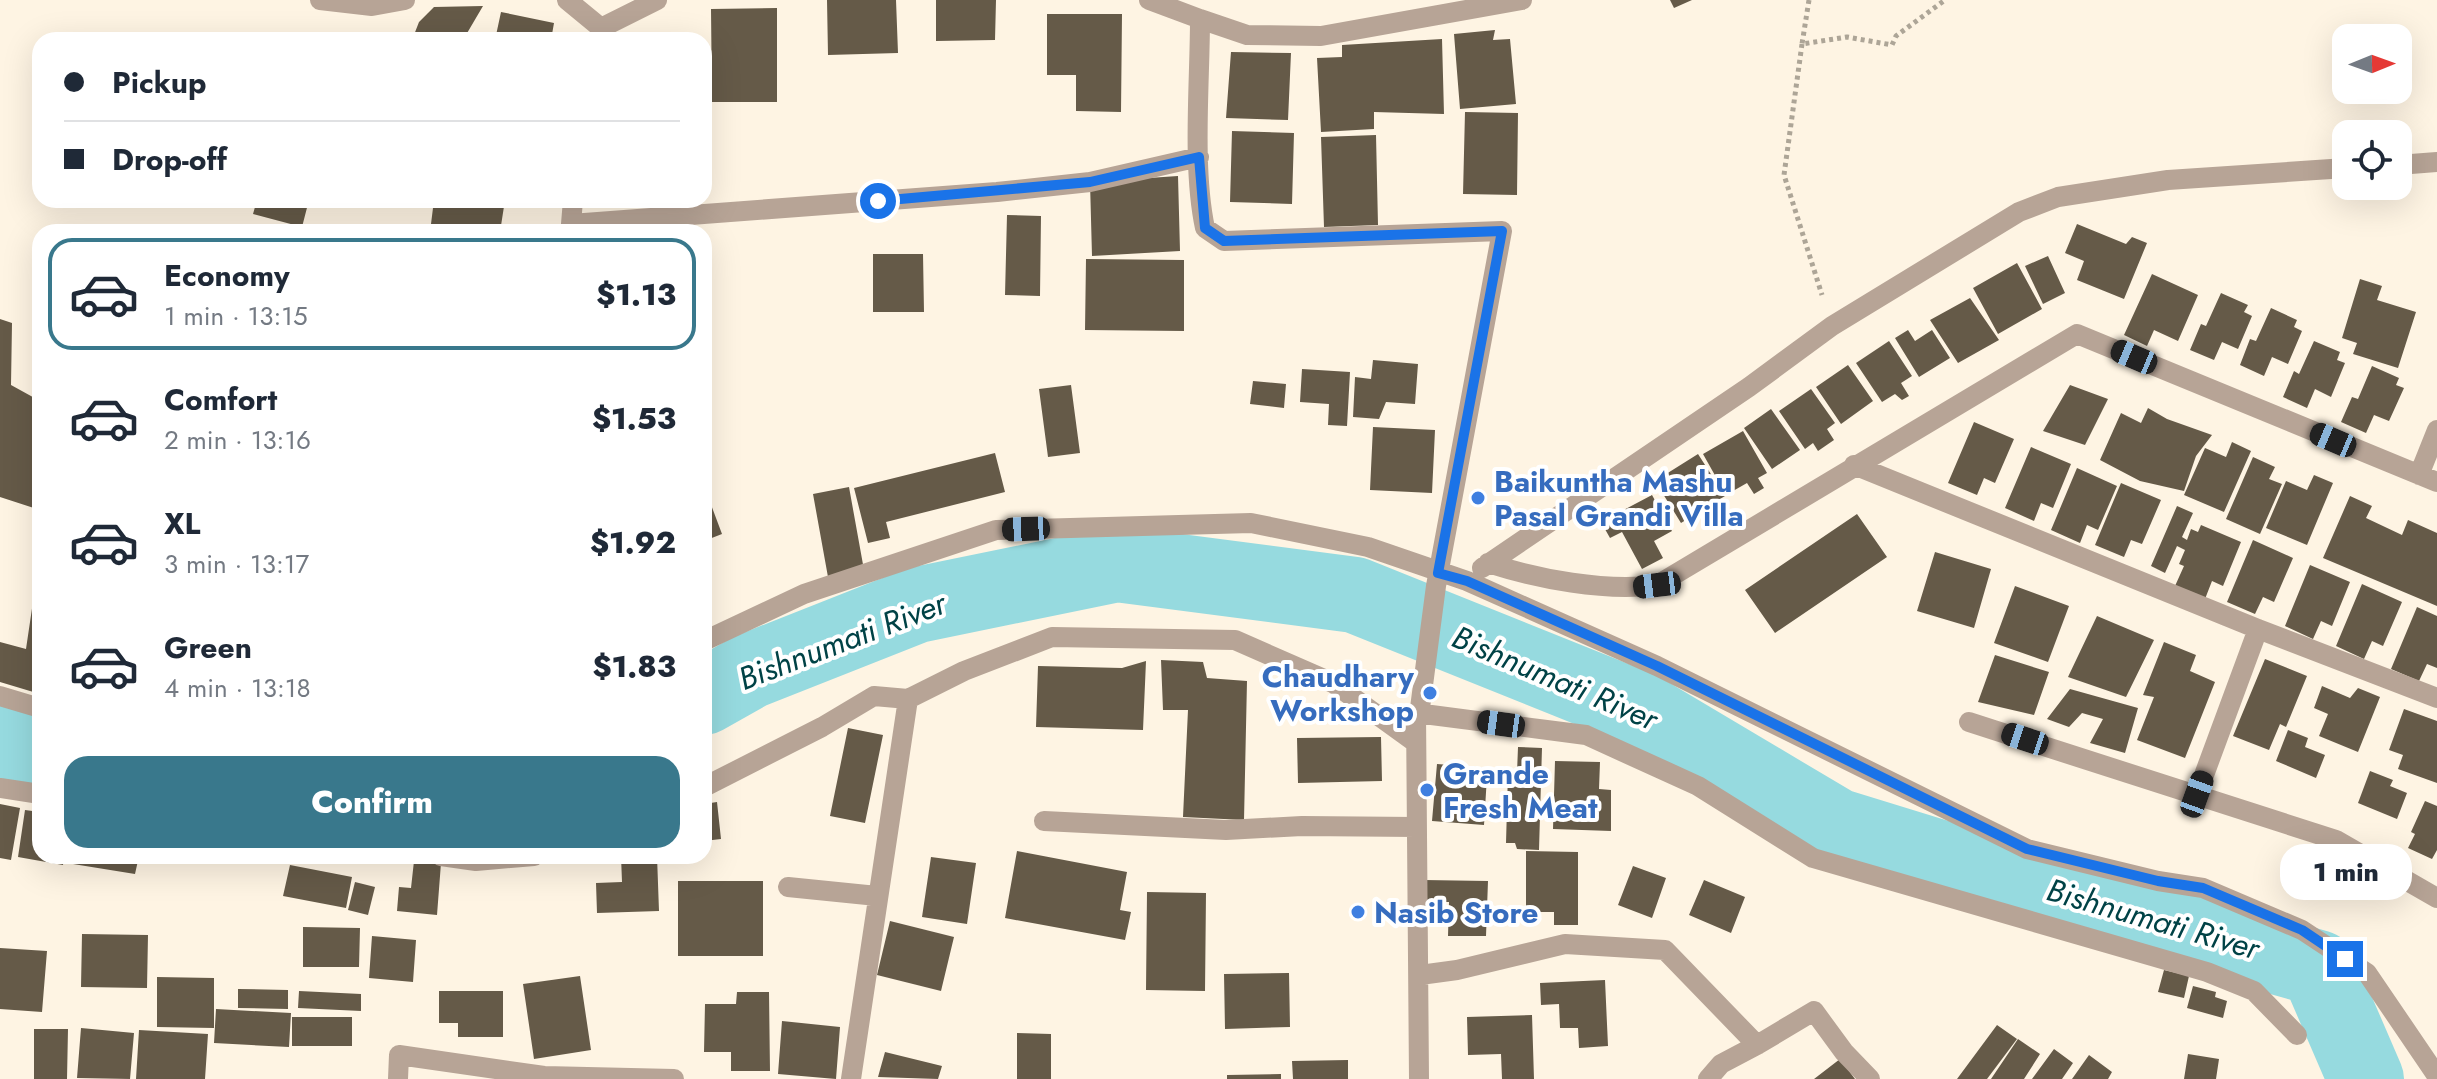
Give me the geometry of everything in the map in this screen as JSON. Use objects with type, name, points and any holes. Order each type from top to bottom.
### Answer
[{"type":"street","points":[[320,0],[372,6],[405,0]]},
{"type":"street","points":[[567,0],[598,32]]},
{"type":"street","points":[[603,32],[657,0]]},
{"type":"street","points":[[1149,0],[1247,35],[1321,36],[1522,0]]},
{"type":"street","points":[[1200,19],[1199,157],[1205,228],[1224,241],[1502,231],[1437,580],[1418,711],[1419,1079]]},
{"type":"street","points":[[571,224],[1044,187],[1090,182],[1199,157]]},
{"type":"street","points":[[2412,164],[2437,162]]},
{"type":"street","points":[[1467,581],[1488,563],[1749,387],[1832,326],[2019,212],[2058,197],[2168,180],[2332,169]]},
{"type":"street","points":[[1488,563],[1557,580],[1623,587],[1657,585],[2077,334],[2428,479],[2437,430]]},
{"type":"street","points":[[1854,465],[2437,698]]},
{"type":"street","points":[[712,637],[804,594],[996,530],[1251,523],[1368,547],[1437,580],[1467,581],[1657,666],[2027,849],[2158,881],[2203,888],[2302,930],[2367,973],[2437,1076]]},
{"type":"street","points":[[2197,794],[2258,629]]},
{"type":"street","points":[[712,783],[822,727],[874,696],[908,699],[964,671],[1052,637],[1235,640],[1333,683],[1416,743]]},
{"type":"street","points":[[0,696],[32,706]]},
{"type":"street","points":[[851,1079],[908,699]]},
{"type":"street","points":[[1418,711],[1586,735],[1698,786],[1813,858],[2207,972],[2254,991],[2297,1035]]},
{"type":"street","points":[[1969,722],[2336,840],[2437,898]]},
{"type":"street","points":[[0,788],[32,793]]},
{"type":"street","points":[[1044,821],[1226,830],[1302,826],[1416,827]]},
{"type":"street","points":[[788,887],[877,896]]},
{"type":"street","points":[[1420,975],[1457,970],[1565,944],[1665,950],[1757,1045]]},
{"type":"street","points":[[1708,1079],[1721,1064],[1814,1011],[1844,1052],[1870,1079]]},
{"type":"street","points":[[398,1079],[399,1055],[544,1076],[674,1079]]},
{"type":"path","points":[[1809,0],[1784,175],[1832,326]]},
{"type":"path","points":[[1802,44],[1847,37],[1892,45],[1896,36],[1945,0]]},
{"type":"building","points":[[827,0],[896,0],[898,53],[828,55]]},
{"type":"building","points":[[936,0],[996,0],[995,40],[936,41]]},
{"type":"building","points":[[1670,0],[1692,0],[1674,8]]},
{"type":"building","points":[[483,6],[468,32],[415,32],[419,22],[434,7]]},
{"type":"building","points":[[777,8],[777,102],[712,102],[711,9]]},
{"type":"building","points":[[501,12],[554,23],[552,32],[497,32]]},
{"type":"building","points":[[1047,14],[1122,14],[1121,112],[1076,111],[1076,75],[1047,75]]},
{"type":"building","points":[[1495,30],[1493,40],[1510,39],[1516,104],[1460,109],[1454,34]]},
{"type":"building","points":[[1442,39],[1444,114],[1374,112],[1374,129],[1321,132],[1317,58],[1342,57],[1342,45]]},
{"type":"building","points":[[1231,52],[1291,53],[1288,120],[1226,118]]},
{"type":"building","points":[[1465,112],[1518,113],[1517,195],[1463,194]]},
{"type":"building","points":[[1232,131],[1294,133],[1292,204],[1230,202]]},
{"type":"building","points":[[1376,135],[1378,225],[1324,227],[1321,137]]},
{"type":"building","points":[[1178,176],[1180,251],[1092,256],[1090,182]]},
{"type":"building","points":[[255,208],[307,208],[303,224],[253,214]]},
{"type":"building","points":[[433,208],[504,208],[501,224],[431,224]]},
{"type":"building","points":[[1007,215],[1041,216],[1040,296],[1005,295]]},
{"type":"building","points":[[2077,224],[2126,244],[2132,237],[2147,243],[2124,299],[2077,280],[2084,261],[2065,253]]},
{"type":"building","points":[[873,254],[923,254],[924,312],[873,312]]},
{"type":"building","points":[[2048,256],[2065,293],[2043,304],[2025,266]]},
{"type":"building","points":[[1086,259],[1184,260],[1184,331],[1085,330]]},
{"type":"building","points":[[2017,263],[2042,309],[1998,334],[1973,288]]},
{"type":"building","points":[[2152,274],[2198,295],[2178,341],[2154,330],[2147,346],[2124,335]]},
{"type":"building","points":[[2360,279],[2382,286],[2377,300],[2416,312],[2398,368],[2353,354],[2357,343],[2342,338]]},
{"type":"building","points":[[2221,293],[2248,305],[2244,312],[2252,316],[2238,349],[2222,342],[2214,360],[2190,350],[2201,324],[2206,326]]},
{"type":"building","points":[[1970,298],[1999,340],[1958,363],[1930,320]]},
{"type":"building","points":[[2271,308],[2297,320],[2294,327],[2302,331],[2288,364],[2272,357],[2264,376],[2240,365],[2250,339],[2256,341]]},
{"type":"building","points":[[0,319],[12,323],[11,385],[32,397],[32,507],[0,497]]},
{"type":"building","points":[[1908,330],[1915,341],[1932,330],[1950,358],[1919,377],[1895,338]]},
{"type":"building","points":[[1889,341],[1912,376],[1901,383],[1909,396],[1902,400],[1895,394],[1882,402],[1856,363]]},
{"type":"building","points":[[2314,341],[2340,352],[2337,360],[2345,363],[2331,397],[2315,389],[2307,408],[2283,397],[2294,371],[2299,374]]},
{"type":"building","points":[[1373,360],[1418,364],[1415,404],[1386,402],[1379,419],[1353,417],[1355,377],[1371,379]]},
{"type":"building","points":[[1848,365],[1873,401],[1841,424],[1816,387]]},
{"type":"building","points":[[2372,366],[2399,378],[2396,385],[2404,388],[2389,421],[2374,415],[2366,433],[2341,422],[2352,397],[2358,399]]},
{"type":"building","points":[[1302,369],[1350,372],[1347,426],[1328,425],[1329,404],[1300,402]]},
{"type":"building","points":[[1253,381],[1286,384],[1284,408],[1250,404]]},
{"type":"building","points":[[1071,385],[1080,453],[1048,457],[1039,389]]},
{"type":"building","points":[[2070,385],[2108,399],[2085,445],[2043,431]]},
{"type":"building","points":[[1811,389],[1835,423],[1827,429],[1834,440],[1818,451],[1813,443],[1805,449],[1779,411]]},
{"type":"building","points":[[2148,408],[2167,419],[2212,435],[2196,456],[2184,491],[2140,481],[2100,460],[2121,413],[2141,423]]},
{"type":"building","points":[[1771,409],[1800,450],[1772,469],[1744,428]]},
{"type":"building","points":[[1974,422],[2014,439],[1995,483],[1984,478],[1977,495],[1948,483]]},
{"type":"building","points":[[1373,427],[1435,430],[1432,493],[1370,490]]},
{"type":"building","points":[[1743,431],[1767,473],[1758,478],[1764,488],[1754,494],[1747,483],[1726,495],[1703,454]]},
{"type":"building","points":[[2232,442],[2251,451],[2224,512],[2184,495],[2205,448],[2226,457]]},
{"type":"building","points":[[2031,447],[2071,464],[2053,508],[2041,503],[2034,521],[2005,508]]},
{"type":"building","points":[[995,453],[1005,492],[886,522],[890,538],[868,543],[854,488]]},
{"type":"building","points":[[1698,454],[1725,496],[1681,523],[1655,481]]},
{"type":"building","points":[[2253,457],[2275,467],[2269,479],[2282,484],[2260,534],[2226,519]]},
{"type":"building","points":[[2077,468],[2117,486],[2098,530],[2087,525],[2080,543],[2051,530]]},
{"type":"building","points":[[2314,475],[2333,483],[2307,545],[2266,528],[2286,481],[2307,490]]},
{"type":"building","points":[[2121,483],[2161,500],[2142,544],[2131,540],[2124,557],[2095,545]]},
{"type":"building","points":[[849,487],[864,570],[828,577],[813,494]]},
{"type":"building","points":[[1652,495],[1672,531],[1654,541],[1663,558],[1642,569],[1622,532],[1610,538],[1601,522]]},
{"type":"building","points":[[2350,496],[2372,506],[2366,518],[2402,535],[2408,520],[2437,533],[2437,606],[2323,558]]},
{"type":"building","points":[[2177,506],[2193,513],[2182,537],[2187,540],[2191,529],[2198,532],[2201,525],[2241,542],[2223,586],[2212,581],[2205,599],[2175,586],[2184,566],[2179,564],[2185,550],[2177,546],[2165,573],[2151,566]]},
{"type":"building","points":[[712,507],[722,534],[712,538]]},
{"type":"building","points":[[1857,514],[1887,557],[1775,633],[1745,590]]},
{"type":"building","points":[[2253,540],[2293,558],[2274,602],[2263,597],[2255,614],[2227,602]]},
{"type":"building","points":[[1935,552],[1991,569],[1974,628],[1917,611]]},
{"type":"building","points":[[2310,565],[2350,582],[2332,626],[2321,621],[2313,639],[2285,626]]},
{"type":"building","points":[[2362,584],[2402,602],[2383,646],[2372,641],[2364,659],[2336,646]]},
{"type":"building","points":[[2015,586],[2069,606],[2048,662],[1994,643]]},
{"type":"building","points":[[2417,607],[2437,616],[2437,668],[2427,664],[2419,681],[2391,669]]},
{"type":"building","points":[[32,608],[32,692],[0,682],[0,642],[26,649]]},
{"type":"building","points":[[2097,616],[2154,640],[2126,697],[2068,677]]},
{"type":"building","points":[[2164,642],[2196,655],[2190,671],[2215,682],[2185,758],[2137,740],[2154,697],[2143,695]]},
{"type":"building","points":[[1995,655],[2049,672],[2034,715],[1978,702]]},
{"type":"building","points":[[2265,659],[2307,676],[2286,727],[2280,724],[2269,750],[2233,736]]},
{"type":"building","points":[[1161,660],[1203,662],[1207,678],[1247,681],[1244,820],[1183,817],[1188,710],[1163,710]]},
{"type":"building","points":[[1146,661],[1143,730],[1036,727],[1038,666],[1122,668]]},
{"type":"building","points":[[2322,686],[2350,698],[2358,688],[2380,697],[2358,752],[2319,736],[2328,714],[2314,708]]},
{"type":"building","points":[[2070,689],[2138,708],[2125,753],[2090,743],[2103,719],[2082,713],[2069,727],[2047,719]]},
{"type":"building","points":[[2404,709],[2437,721],[2437,783],[2398,769],[2403,755],[2389,750]]},
{"type":"building","points":[[848,728],[883,735],[865,823],[830,816]]},
{"type":"building","points":[[2288,730],[2308,738],[2305,747],[2325,755],[2316,778],[2276,761]]},
{"type":"building","points":[[1381,737],[1382,781],[1298,783],[1297,738]]},
{"type":"building","points":[[1518,747],[1542,748],[1539,850],[1517,849],[1515,843],[1506,843],[1508,772],[1517,773]]},
{"type":"building","points":[[1555,761],[1600,762],[1599,789],[1611,790],[1611,831],[1553,829]]},
{"type":"building","points":[[1437,764],[1502,769],[1501,778],[1487,776],[1484,825],[1432,821]]},
{"type":"building","points":[[2370,771],[2393,780],[2390,786],[2407,793],[2397,819],[2358,803]]},
{"type":"building","points":[[2425,801],[2437,806],[2437,850],[2432,859],[2408,848],[2415,834],[2411,832]]},
{"type":"building","points":[[717,802],[721,839],[712,840],[712,803]]},
{"type":"building","points":[[0,804],[20,808],[11,860],[0,858]]},
{"type":"building","points":[[25,810],[32,811],[32,859],[18,857]]},
{"type":"building","points":[[1017,851],[1127,872],[1120,910],[1131,912],[1125,940],[1005,918]]},
{"type":"building","points":[[1526,851],[1578,852],[1578,925],[1554,925],[1554,912],[1526,912]]},
{"type":"building","points":[[931,857],[976,863],[967,924],[922,917]]},
{"type":"building","points":[[73,864],[137,864],[135,874]]},
{"type":"building","points":[[414,864],[441,864],[437,915],[397,911],[399,887],[411,888]]},
{"type":"building","points":[[621,864],[657,864],[659,911],[597,913],[596,883],[622,882]]},
{"type":"building","points":[[290,865],[352,877],[346,908],[283,896]]},
{"type":"building","points":[[1633,866],[1666,878],[1652,918],[1618,905]]},
{"type":"building","points":[[1424,880],[1488,881],[1486,936],[1448,936],[1449,902],[1423,902]]},
{"type":"building","points":[[1704,880],[1745,897],[1731,933],[1689,915]]},
{"type":"building","points":[[678,881],[763,881],[763,956],[678,956]]},
{"type":"building","points":[[355,882],[375,887],[368,915],[348,910]]},
{"type":"building","points":[[1147,892],[1206,893],[1205,991],[1146,990]]},
{"type":"building","points":[[890,921],[954,937],[941,991],[877,975]]},
{"type":"building","points":[[303,927],[360,928],[359,967],[303,967]]},
{"type":"building","points":[[82,934],[148,935],[147,988],[81,987]]},
{"type":"building","points":[[372,936],[416,940],[413,982],[369,978]]},
{"type":"building","points":[[0,948],[47,951],[42,1012],[0,1009]]},
{"type":"building","points":[[2164,970],[2189,976],[2184,998],[2158,992]]},
{"type":"building","points":[[1289,973],[1290,1027],[1225,1029],[1224,974]]},
{"type":"building","points":[[580,976],[591,1050],[534,1059],[523,984]]},
{"type":"building","points":[[157,977],[214,978],[214,1028],[157,1027]]},
{"type":"building","points":[[1605,980],[1608,1046],[1579,1048],[1578,1028],[1560,1028],[1559,1004],[1541,1005],[1540,983]]},
{"type":"building","points":[[2193,986],[2216,992],[2215,997],[2227,1001],[2223,1018],[2187,1008]]},
{"type":"building","points":[[238,989],[288,990],[288,1009],[238,1008]]},
{"type":"building","points":[[299,991],[361,994],[361,1011],[298,1008]]},
{"type":"building","points":[[439,991],[503,991],[503,1037],[458,1037],[458,1023],[439,1023]]},
{"type":"building","points":[[737,992],[769,992],[770,1071],[731,1071],[731,1052],[704,1052],[705,1004],[736,1004]]},
{"type":"building","points":[[216,1009],[291,1013],[289,1047],[214,1043]]},
{"type":"building","points":[[1532,1015],[1534,1079],[1502,1079],[1501,1054],[1468,1055],[1467,1017]]},
{"type":"building","points":[[292,1017],[352,1017],[352,1046],[292,1046]]},
{"type":"building","points":[[782,1021],[840,1027],[836,1079],[778,1074]]},
{"type":"building","points":[[1997,1025],[2017,1039],[1987,1079],[1957,1079]]},
{"type":"building","points":[[81,1028],[134,1033],[130,1079],[77,1078]]},
{"type":"building","points":[[34,1029],[68,1029],[67,1079],[34,1079]]},
{"type":"building","points":[[139,1030],[208,1034],[205,1079],[136,1079]]},
{"type":"building","points":[[1017,1033],[1051,1034],[1051,1079],[1017,1079]]},
{"type":"building","points":[[2018,1039],[2040,1054],[2024,1079],[1991,1079]]},
{"type":"building","points":[[2054,1049],[2073,1063],[2062,1079],[2032,1079]]},
{"type":"building","points":[[885,1052],[942,1066],[938,1079],[878,1077]]},
{"type":"building","points":[[2188,1054],[2219,1059],[2216,1079],[2184,1079]]},
{"type":"building","points":[[2089,1055],[2112,1072],[2108,1079],[2072,1079]]},
{"type":"building","points":[[1840,1059],[1855,1079],[1814,1079]]},
{"type":"building","points":[[1348,1060],[1348,1079],[1293,1079],[1292,1061]]},
{"type":"building","points":[[1281,1074],[1281,1079],[1227,1079],[1227,1075]]},
{"type":"waterway","name":"Bishnumati River","points":[[712,692],[750,671],[917,605],[1117,564],[1355,595],[1639,709],[1836,826],[2086,903],[2318,968],[2366,1079]]},
{"type":"waterway","name":"Bishnumati River","points":[[0,741],[32,749]]},
{"type":"place","name":"Baikuntha Mashu Pasal Grandi Villa","points":[[1478,498]]},
{"type":"place","name":"Chaudhary Workshop","points":[[1430,693]]},
{"type":"place","name":"Grande Fresh Meat","points":[[1427,790]]},
{"type":"place","name":"Nasib Store","points":[[1358,912]]},
{"type":"route","points":[[878,201],[1090,182],[1199,157],[1205,228],[1224,241],[1502,231],[1438,573],[1467,581],[1657,666],[2027,849],[2158,881],[2203,888],[2302,930],[2345,959]]}]
